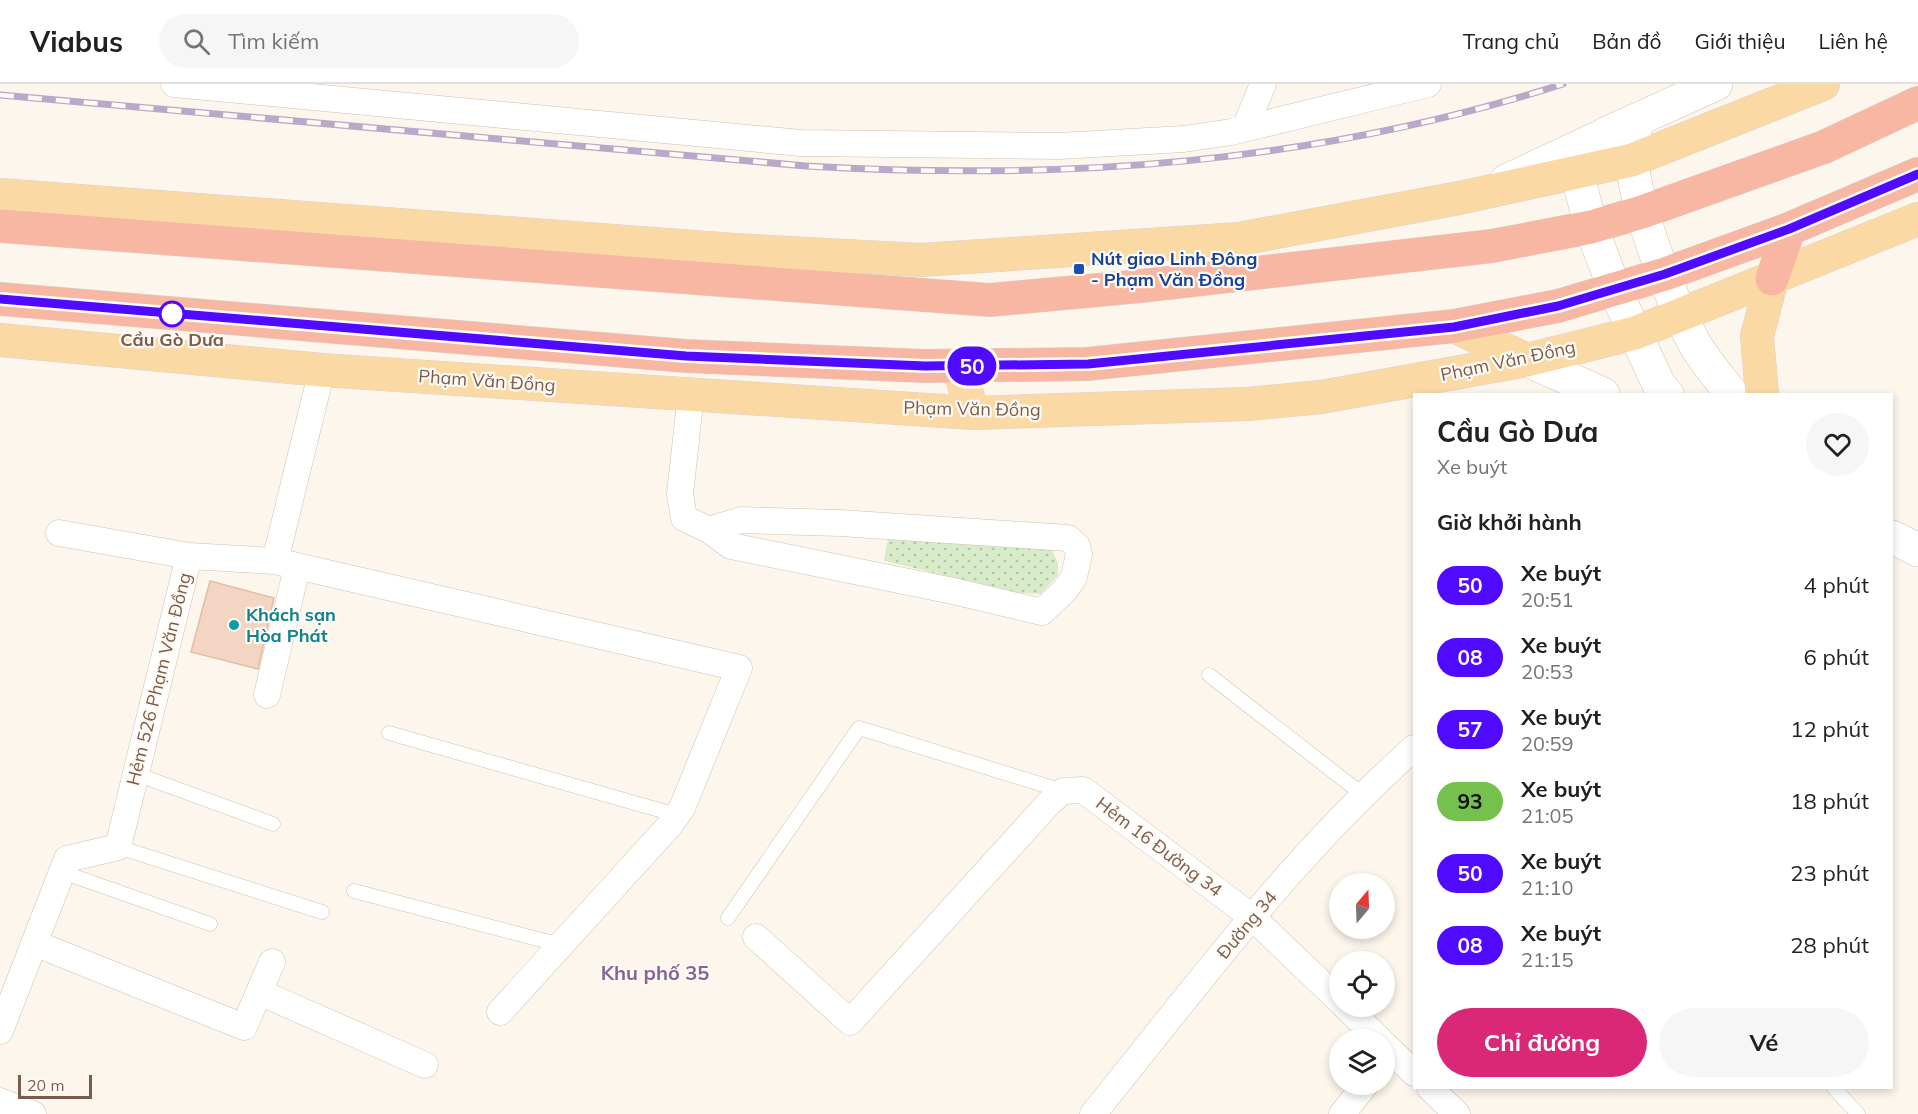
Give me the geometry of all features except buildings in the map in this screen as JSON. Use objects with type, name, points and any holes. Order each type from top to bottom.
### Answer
[{"type":"highway","points":[[0,226],[990,300],[1141,286],[1487,246],[1591,227],[1642,212],[1824,147],[1918,103]]},
{"type":"highway","points":[[0,299],[686,356],[958,366],[1088,364],[1454,327],[1558,306],[1665,274],[1789,229],[1918,174]]},
{"type":"highway","points":[[1772,279],[1789,229]]},
{"type":"main road","points":[[1480,193],[1716,84]]},
{"type":"main road","points":[[0,195],[723,249],[921,260],[1239,239],[1480,193],[1632,160],[1823,84]]},
{"type":"main road","points":[[1645,117],[1634,136],[1632,160],[1642,212],[1690,336],[1731,393]]},
{"type":"main road","points":[[1605,134],[1584,152],[1576,173],[1591,227],[1615,290],[1659,385],[1666,393]]},
{"type":"main road","name":"Phạm Văn Đồng","points":[[0,340],[322,370],[973,413],[1247,404],[1321,397],[1527,360],[1635,333],[1918,219]]},
{"type":"main road","points":[[1762,393],[1757,336],[1772,279]]},
{"type":"main road","points":[[1454,327],[1601,393]]},
{"type":"main road","points":[[958,366],[973,413]]},
{"type":"main road","points":[[1893,538],[1918,550]]},
{"type":"street","points":[[1245,128],[1263,84]]},
{"type":"street","points":[[191,85],[250,88],[801,143],[1059,147],[1184,139],[1245,128],[1428,84]]},
{"type":"street","points":[[267,695],[286,564],[322,370]]},
{"type":"street","points":[[691,394],[680,494],[684,518],[709,530],[731,546],[953,591],[1042,612],[1065,590],[1074,577],[1079,555],[1077,546],[1068,538],[1022,533],[741,520],[709,530]]},
{"type":"street","points":[[59,533],[189,556]]},
{"type":"street","name":"Hẻm 526 Phạm Văn Đồng","points":[[118,847],[189,556],[286,564],[739,668],[677,815]]},
{"type":"street","name":"Đường 34","points":[[1093,1114],[1252,917],[1362,794],[1413,749]]},
{"type":"street","name":"Hẻm 16 Đường 34","points":[[1063,791],[1083,790],[1252,917],[1329,990]]},
{"type":"street","points":[[756,937],[850,1022],[1029,823],[1063,791]]},
{"type":"street","points":[[500,1012],[677,815]]},
{"type":"street","points":[[0,1031],[67,859],[118,847]]},
{"type":"street","points":[[34,943],[244,1027],[272,962]]},
{"type":"street","points":[[259,992],[425,1065]]},
{"type":"street","points":[[1355,1017],[1366,1029]]},
{"type":"street","points":[[1395,1058],[1413,1072]]},
{"type":"street","points":[[1431,1089],[1457,1114]]},
{"type":"street","points":[[1342,1114],[1357,1095]]},
{"type":"street","points":[[0,1101],[33,1114]]},
{"type":"lane","points":[[1209,675],[1362,794]]},
{"type":"lane","points":[[728,918],[859,728],[1063,791]]},
{"type":"lane","points":[[389,733],[677,815]]},
{"type":"lane","points":[[136,774],[273,824]]},
{"type":"lane","points":[[118,847],[322,912]]},
{"type":"lane","points":[[62,872],[210,924]]},
{"type":"lane","points":[[354,891],[561,945]]},
{"type":"lane","points":[[1835,1089],[1858,1114]]},
{"type":"green space","points":[[888,539],[1037,546],[1052,550],[1058,563],[1058,575],[1041,594],[1017,593],[884,560]]},
{"type":"railway","points":[[0,95],[806,166],[999,171],[1094,168],[1189,161],[1282,149],[1376,133],[1469,111],[1563,84]]},
{"type":"bus line","name":"50","points":[[0,299],[686,356],[925,366],[1088,364],[1454,327],[1558,306],[1665,274],[1789,229],[1918,174]]},
{"type":"place","name":"Nút giao Linh Đông - Phạm Văn Đồng","points":[[1079,269]]},
{"type":"place","name":"Cầu Gò Dưa","points":[[172,314]]},
{"type":"place","name":"Khách sạn Hòa Phát","points":[[234,625]]},
{"type":"district","name":"Khu phố 35","points":[[655,973]]}]
